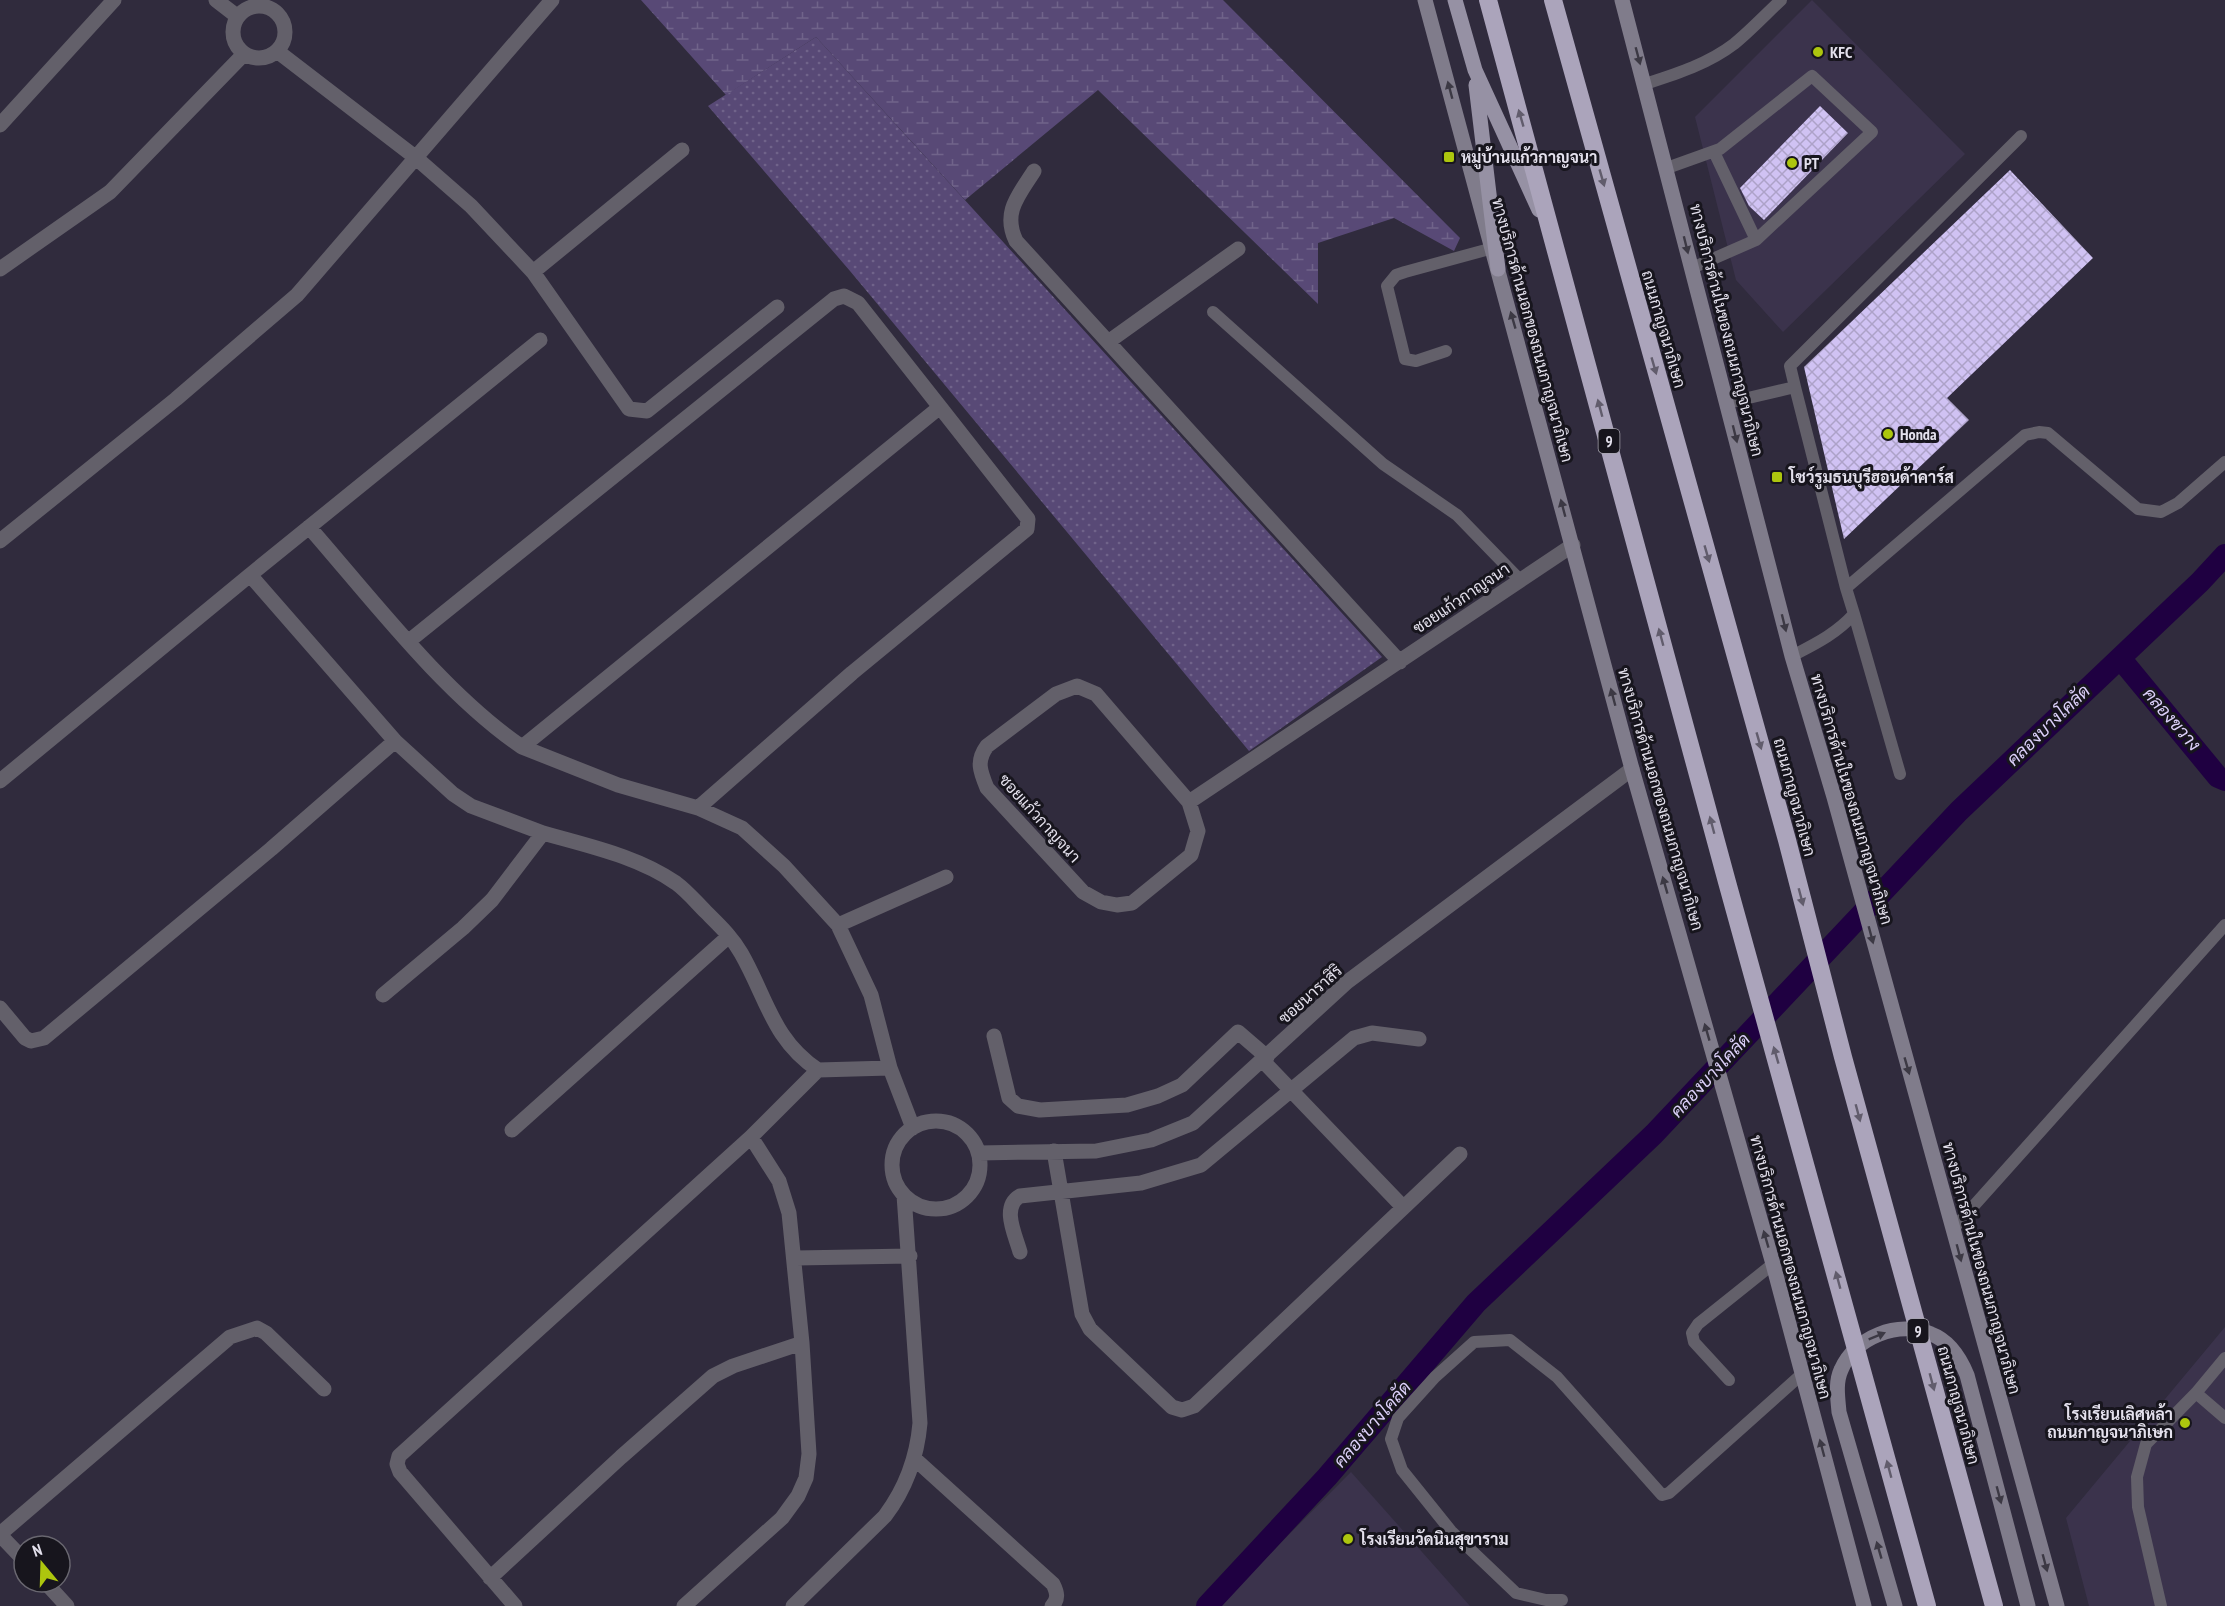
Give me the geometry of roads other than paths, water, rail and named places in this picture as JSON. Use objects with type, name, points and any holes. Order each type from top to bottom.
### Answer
[{"type":"highway","name":"9","points":[[1488,0],[1559,254],[1727,882],[1927,1606]]},
{"type":"highway","name":"ถนนกาญจนาภิเษก","points":[[1553,0],[1787,840],[1843,1057],[1994,1606]]},
{"type":"highway","points":[[1566,0],[1572,72]]},
{"type":"main road","name":"ทางบริการด้านนอกของถนนกาญจนาภิเษก","points":[[1425,0],[1632,769],[1773,1264],[1864,1606]]},
{"type":"main road","points":[[1455,0],[1475,70],[1559,254]]},
{"type":"main road","name":"ทางบริการด้านในของถนนกาญจนาภิเษก","points":[[1622,0],[1792,656],[1834,797],[2057,1606]]},
{"type":"main road","points":[[1475,70],[1498,268]]},
{"type":"main road","points":[[1895,1606],[1839,1412],[1837,1389],[1840,1372],[1860,1345],[1873,1336],[1891,1331],[1912,1330],[1932,1334],[1947,1344],[1959,1356],[1967,1375],[2028,1606]]},
{"type":"street","points":[[0,125],[114,0]]},
{"type":"street","points":[[216,0],[238,17]]},
{"type":"street","points":[[0,541],[176,399],[297,295],[552,0]]},
{"type":"street","points":[[258,6],[279,6],[285,26],[283,44],[277,51],[261,58],[244,54],[234,41],[234,25],[238,17],[243,11],[258,6]]},
{"type":"street","points":[[277,51],[415,157],[471,206],[533,272],[626,406],[640,412],[647,411],[777,307]]},
{"type":"street","points":[[0,269],[110,192],[244,54]]},
{"type":"street","points":[[533,272],[682,150]]},
{"type":"street","points":[[1034,171],[1012,208],[1009,219],[1016,241],[1400,662]]},
{"type":"street","points":[[1108,342],[1238,249]]},
{"type":"street","points":[[409,641],[834,298],[844,296],[858,303],[1028,519],[1027,529],[852,673],[698,808]]},
{"type":"street","points":[[0,781],[540,340]]},
{"type":"street","points":[[522,747],[940,407]]},
{"type":"street","points":[[309,527],[409,641],[482,718],[522,747],[618,785],[698,808],[742,828],[784,866],[838,925],[871,995],[890,1068],[913,1128]]},
{"type":"street","name":"ซอยแก้วกาญจนา","points":[[1190,802],[1573,545]]},
{"type":"street","points":[[250,575],[395,741],[453,794],[471,806],[543,833],[653,869],[678,885],[729,936],[741,954],[784,1041],[800,1059],[818,1070],[890,1068]]},
{"type":"street","name":"ซอยแก้วกาญจนา","points":[[1077,686],[1096,694],[1190,802],[1198,831],[1191,855],[1132,903],[1117,905],[1101,902],[1083,892],[987,788],[980,769],[980,756],[987,746],[1056,694],[1077,686]]},
{"type":"street","points":[[0,1008],[25,1038],[31,1041],[44,1038],[271,849],[395,741]]},
{"type":"street","name":"ซอยนาราสิริ","points":[[979,1153],[1107,1149],[1151,1140],[1193,1123],[1347,982],[1632,769]]},
{"type":"street","points":[[383,995],[463,928],[492,900],[543,833]]},
{"type":"street","points":[[838,925],[946,877]]},
{"type":"street","points":[[512,1130],[729,936]]},
{"type":"street","points":[[994,1036],[1009,1098],[1018,1106],[1040,1110],[1127,1105],[1158,1096],[1182,1085],[1238,1032],[1402,1206]]},
{"type":"street","points":[[1020,1252],[1009,1209],[1012,1201],[1020,1196],[1141,1183],[1201,1165],[1354,1038],[1372,1033],[1419,1039]]},
{"type":"street","points":[[515,1606],[400,1472],[397,1464],[399,1456],[752,1137],[818,1070]]},
{"type":"street","points":[[794,1606],[885,1516],[916,1460],[920,1423],[910,1256],[904,1195],[894,1177],[892,1157],[897,1144],[913,1128],[933,1120],[948,1122],[962,1128],[972,1139],[979,1153],[980,1168],[976,1183],[967,1196],[955,1204],[928,1208],[904,1195]]},
{"type":"street","points":[[684,1606],[782,1518],[798,1496],[806,1478],[809,1454],[796,1258],[784,1194],[752,1137]]},
{"type":"street","points":[[1054,1151],[1077,1296],[1086,1321],[1090,1329],[1172,1407],[1182,1410],[1194,1407],[1402,1206],[1460,1154]]},
{"type":"street","points":[[796,1258],[910,1256]]},
{"type":"street","points":[[12,1547],[0,1534],[230,1337],[256,1328],[266,1334],[324,1389]]},
{"type":"street","points":[[490,1578],[713,1376],[733,1366],[802,1343]]},
{"type":"street","points":[[916,1460],[1053,1584],[1057,1593],[1056,1602],[1052,1606]]},
{"type":"street","points":[[56,1594],[67,1606]]},
{"type":"lane","points":[[1645,84],[1697,66],[1715,56],[1733,44],[1781,0]]},
{"type":"lane","points":[[1667,168],[1714,152],[1812,76],[1872,132],[1756,240],[1692,268]]},
{"type":"lane","points":[[1900,774],[1846,588],[1790,366],[2021,136]]},
{"type":"lane","points":[[1714,152],[1756,240]]},
{"type":"lane","points":[[1446,351],[1416,361],[1406,359],[1387,286],[1396,275],[1493,248]]},
{"type":"lane","points":[[1214,312],[1383,464],[1457,515],[1520,580]]},
{"type":"lane","points":[[1727,403],[1795,387]]},
{"type":"lane","points":[[1846,588],[2025,435],[2032,432],[2048,434],[2138,509],[2161,512],[2178,503],[2225,462]]},
{"type":"lane","points":[[1792,656],[1833,635],[1854,614]]},
{"type":"lane","points":[[1953,1229],[2225,925]]},
{"type":"lane","points":[[1729,1380],[1694,1342],[1692,1333],[1698,1324],[1773,1264]]},
{"type":"lane","points":[[1562,1600],[1546,1600],[1516,1593],[1451,1531],[1402,1470],[1391,1439],[1398,1418],[1435,1377],[1474,1342],[1510,1340],[1557,1377],[1662,1495],[1669,1493],[1802,1374]]},
{"type":"lane","points":[[2161,1606],[2138,1507],[2137,1477],[2146,1444],[2196,1393],[2225,1358]]},
{"type":"lane","points":[[2196,1393],[2225,1418]]},
{"type":"waterway","name":"คลองบางโคลัด","points":[[1207,1606],[1327,1477],[1476,1303],[1654,1134],[1959,811],[2200,582],[2225,555]]},
{"type":"waterway","name":"คลองขวาง","points":[[2120,658],[2218,777],[2225,780]]},
{"type":"place","name":"KFC","points":[[1818,52]]},
{"type":"place","name":"หมู่บ้านแก้วกาญจนา","points":[[1449,157]]},
{"type":"place","name":"PT","points":[[1792,163]]},
{"type":"place","name":"Honda","points":[[1888,434]]},
{"type":"place","name":"โชว์รูมธนบุรีฮอนด้าคาร์ส","points":[[1777,477]]},
{"type":"place","name":"โรงเรียนเลิศหล้า ถนนกาญจนาภิเษก","points":[[2185,1423]]},
{"type":"place","name":"โรงเรียนวัดนินสุขาราม","points":[[1348,1539]]}]
